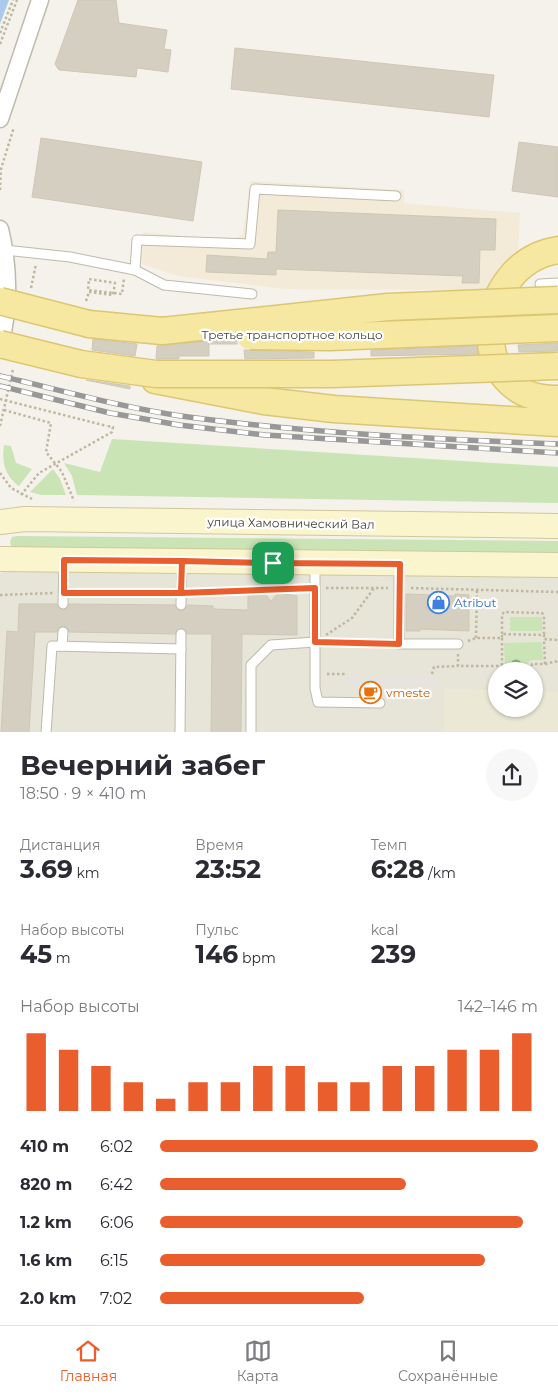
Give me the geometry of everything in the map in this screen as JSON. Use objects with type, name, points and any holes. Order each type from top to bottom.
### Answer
[{"type":"main road","points":[[558,250],[539,256],[523,266],[509,281],[498,297],[491,315],[489,329],[496,360],[512,385],[558,407]]},
{"type":"main road","points":[[162,331],[549,292]]},
{"type":"main road","name":"Третье транспортное кольцо","points":[[0,302],[89,324],[226,336],[329,337],[558,328]]},
{"type":"main road","points":[[0,344],[81,364],[264,402],[334,408],[558,407]]},
{"type":"main road","points":[[81,364],[156,374],[332,374],[558,366]]},
{"type":"main road","name":"улица Хамовнический Вал","points":[[0,522],[25,519],[558,526]]},
{"type":"main road","points":[[0,559],[558,565]]},
{"type":"street","points":[[0,119],[40,0]]},
{"type":"street","points":[[0,229],[5,250],[7,272],[5,328],[0,344]]},
{"type":"street","name":"улица Хамовнический Вал","points":[[0,509],[25,519]]},
{"type":"lane","points":[[135,270],[137,240],[250,244],[255,189],[396,196]]},
{"type":"lane","points":[[5,250],[70,257],[135,270],[164,285],[252,294]]},
{"type":"lane","points":[[549,292],[558,284]]},
{"type":"lane","points":[[63,604],[64,560]]},
{"type":"lane","points":[[181,605],[182,561]]},
{"type":"lane","points":[[315,563],[315,674],[318,702],[380,703]]},
{"type":"lane","points":[[400,564],[399,644],[458,644]]},
{"type":"lane","points":[[62,646],[63,632]]},
{"type":"lane","points":[[180,732],[181,634]]},
{"type":"lane","points":[[251,732],[251,665],[271,645],[315,642]]},
{"type":"lane","points":[[46,732],[52,646],[181,649]]},
{"type":"path","points":[[0,33],[13,0]]},
{"type":"path","points":[[0,44],[17,0]]},
{"type":"path","points":[[89,292],[113,295],[114,289],[115,283],[89,279],[88,290],[111,293],[117,294],[122,294]]},
{"type":"path","points":[[0,399],[113,427],[112,432],[39,472],[21,495]]},
{"type":"path","points":[[4,410],[51,424],[46,452],[55,462],[68,484],[74,501]]},
{"type":"path","points":[[0,595],[181,593],[315,588],[558,592]]},
{"type":"path","points":[[315,642],[352,618],[374,588]]},
{"type":"path","points":[[476,638],[477,590]]},
{"type":"path","points":[[502,662],[502,615],[504,612],[542,613],[544,616],[545,664],[558,661]]},
{"type":"path","points":[[502,634],[544,635]]},
{"type":"path","points":[[458,666],[458,644],[476,638],[502,638]]},
{"type":"path","points":[[544,639],[558,640]]},
{"type":"path","points":[[315,642],[399,644]]},
{"type":"path","points":[[432,674],[434,667],[488,666]]},
{"type":"path","points":[[315,674],[346,674]]},
{"type":"shaded area","points":[[250,181],[404,190],[404,203],[520,213],[518,259],[494,290],[284,289],[178,276],[142,264],[143,232],[230,241],[243,234]]},
{"type":"shaded area","points":[[6,571],[558,577],[558,732],[0,732],[0,573]]},
{"type":"shaded area","points":[[344,677],[436,677],[436,686],[344,686]]},
{"type":"shaded area","points":[[444,689],[488,690],[488,717],[543,717],[543,691],[558,692],[558,732],[444,732]]},
{"type":"green space","points":[[112,439],[558,467],[558,503],[77,495],[72,476],[64,463],[100,472]]},
{"type":"green space","points":[[4,445],[11,446],[16,463],[32,469],[19,486],[10,477],[5,468],[3,457]]},
{"type":"green space","points":[[53,469],[60,479],[66,495],[41,495],[30,492]]},
{"type":"green space","points":[[12,537],[558,541],[558,554],[17,548],[11,546]]},
{"type":"green space","points":[[510,617],[542,617],[542,631],[510,631]]},
{"type":"green space","points":[[542,642],[543,660],[505,662],[504,643]]},
{"type":"water","points":[[0,0],[9,0],[0,24]]},
{"type":"building","points":[[78,0],[116,0],[119,23],[167,30],[164,49],[171,50],[168,72],[137,68],[136,77],[59,70],[55,64]]},
{"type":"building","points":[[235,48],[494,75],[489,117],[231,89]]},
{"type":"building","points":[[41,138],[202,162],[193,221],[32,197]]},
{"type":"building","points":[[519,142],[558,147],[558,197],[512,191]]},
{"type":"building","points":[[278,210],[496,219],[495,250],[480,250],[479,283],[462,283],[463,276],[276,269],[276,275],[206,272],[207,255],[267,259],[268,252],[276,252]]},
{"type":"building","points":[[236,338],[237,344],[209,344],[209,356],[179,356],[179,359],[156,359],[157,346]]},
{"type":"building","points":[[93,339],[137,344],[135,356],[92,350]]},
{"type":"building","points":[[558,343],[558,351],[519,352],[518,345]]},
{"type":"building","points":[[477,346],[478,354],[371,356],[371,350]]},
{"type":"building","points":[[244,350],[314,352],[314,358],[245,359]]},
{"type":"building","points":[[86,380],[130,386],[130,389]]},
{"type":"building","points":[[257,593],[264,593],[271,601],[278,593],[297,596],[297,635],[242,634],[241,732],[211,732],[212,634],[187,634],[185,629],[181,628],[175,634],[69,632],[67,627],[63,626],[58,628],[57,632],[35,632],[29,732],[1,732],[7,631],[18,632],[19,604],[57,604],[62,610],[66,609],[69,604],[175,605],[180,611],[184,610],[187,605],[213,606],[213,609],[248,610],[248,596]]},
{"type":"building","points":[[406,594],[469,595],[469,631],[420,629],[420,631],[406,631]]},
{"type":"railway","points":[[0,376],[135,408],[228,422],[369,434],[558,444]]},
{"type":"railway","points":[[0,386],[110,413],[179,425],[265,435],[558,453]]},
{"type":"place","name":"Atribut","points":[[438,602]]},
{"type":"place","name":"vmeste","points":[[370,692]]},
{"type":"route","points":[[273,563],[182,561],[181,593],[64,593],[64,560],[182,561],[181,593],[223,593],[273,588],[315,588],[315,642],[399,644],[400,564],[273,563]]}]
